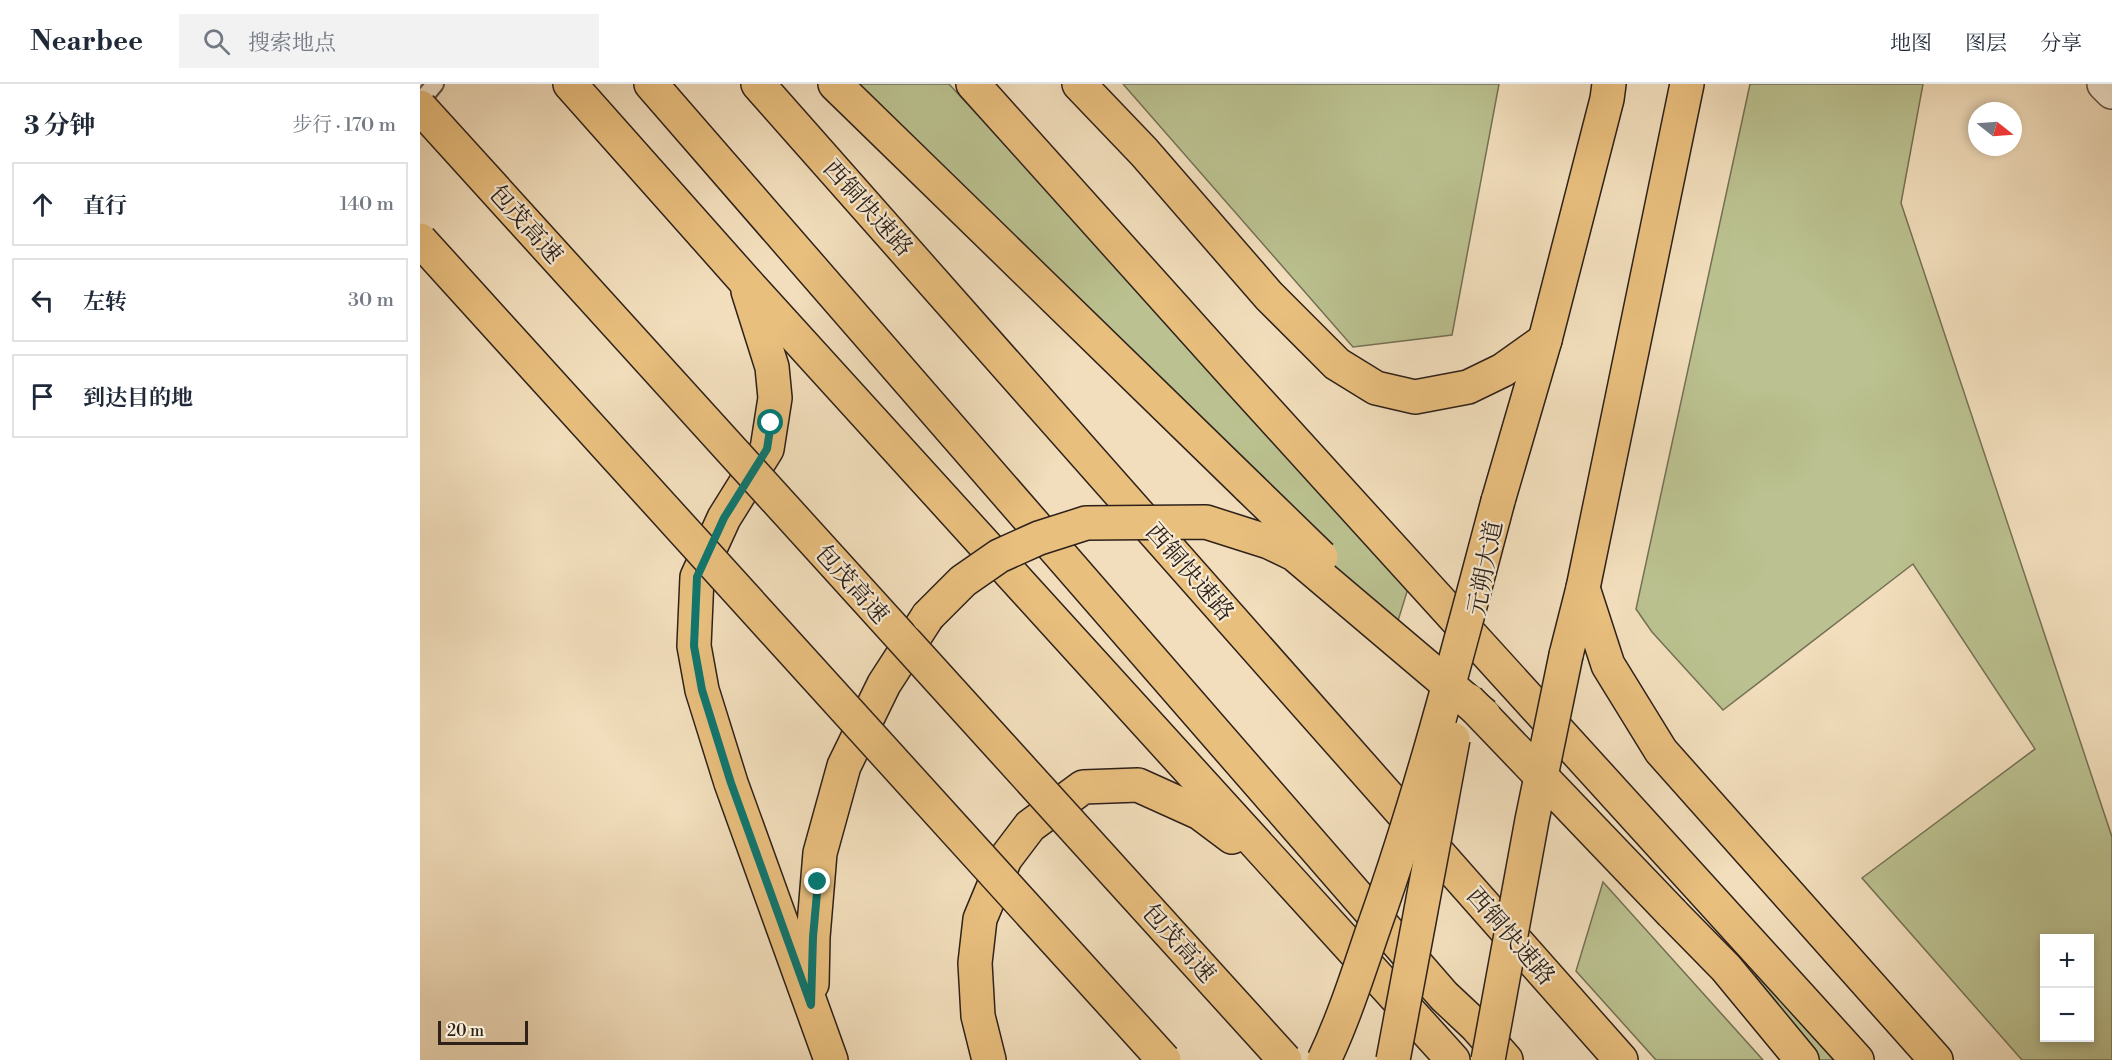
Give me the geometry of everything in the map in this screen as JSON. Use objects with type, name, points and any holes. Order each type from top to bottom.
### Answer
[{"type":"main road","points":[[570,84],[745,281],[1453,1060]]},
{"type":"main road","points":[[651,84],[1444,996],[1476,1026],[1506,1060]]},
{"type":"main road","name":"西铜快速路","points":[[758,84],[1621,1060]]},
{"type":"main road","points":[[835,84],[1484,715],[1726,968],[1802,1060]]},
{"type":"main road","points":[[973,84],[1857,1060]]},
{"type":"main road","points":[[1079,84],[1144,153],[1269,296],[1337,364],[1376,388],[1416,397],[1468,387],[1503,370],[1545,340]]},
{"type":"main road","name":"元朔大道","points":[[1393,1060],[1498,501],[1545,340],[1607,99],[1608,84]]},
{"type":"main road","points":[[1488,1060],[1532,820],[1566,655],[1583,588],[1687,84]]},
{"type":"main road","name":"包茂高速","points":[[420,107],[1285,1060]]},
{"type":"main road","points":[[420,240],[1164,1060]]},
{"type":"main road","points":[[745,281],[772,367],[775,398],[767,449],[724,518],[697,577],[694,646],[702,690],[731,783],[831,1060]]},
{"type":"main road","points":[[1324,1060],[1338,1029],[1383,902],[1431,750],[1498,501]]},
{"type":"main road","points":[[811,1005],[813,937],[820,854],[844,766],[884,684],[928,616],[963,581],[999,556],[1039,538],[1086,523],[1206,522],[1269,542],[1294,554],[1484,715]]},
{"type":"main road","points":[[1583,588],[1608,665],[1660,751],[1936,1060]]},
{"type":"main road","points":[[989,1060],[978,1016],[975,963],[980,919],[1005,859],[1030,826],[1083,787],[1138,785],[1200,813],[1286,877]]},
{"type":"main road","points":[[1726,968],[1764,1032],[1788,1060]]},
{"type":"street","points":[[2104,84],[2112,92]]},
{"type":"lane","points":[[420,102],[435,84]]},
{"type":"green space","points":[[840,84],[949,84],[1410,582],[1397,624],[1163,418]]},
{"type":"green space","points":[[1123,84],[1499,84],[1452,335],[1353,347]]},
{"type":"green space","points":[[1750,84],[1923,84],[1901,203],[2112,837],[2112,1060],[2022,1060],[1862,878],[2035,749],[1913,564],[1723,710],[1652,632],[1636,609]]},
{"type":"green space","points":[[1603,882],[1763,1060],[1656,1060],[1576,971]]},
{"type":"green space","points":[[1763,963],[1851,1060],[1803,1060],[1749,991]]},
{"type":"route","points":[[771,423],[767,449],[724,518],[697,577],[694,646],[702,690],[731,783],[811,1005],[813,937],[818,882]]}]
